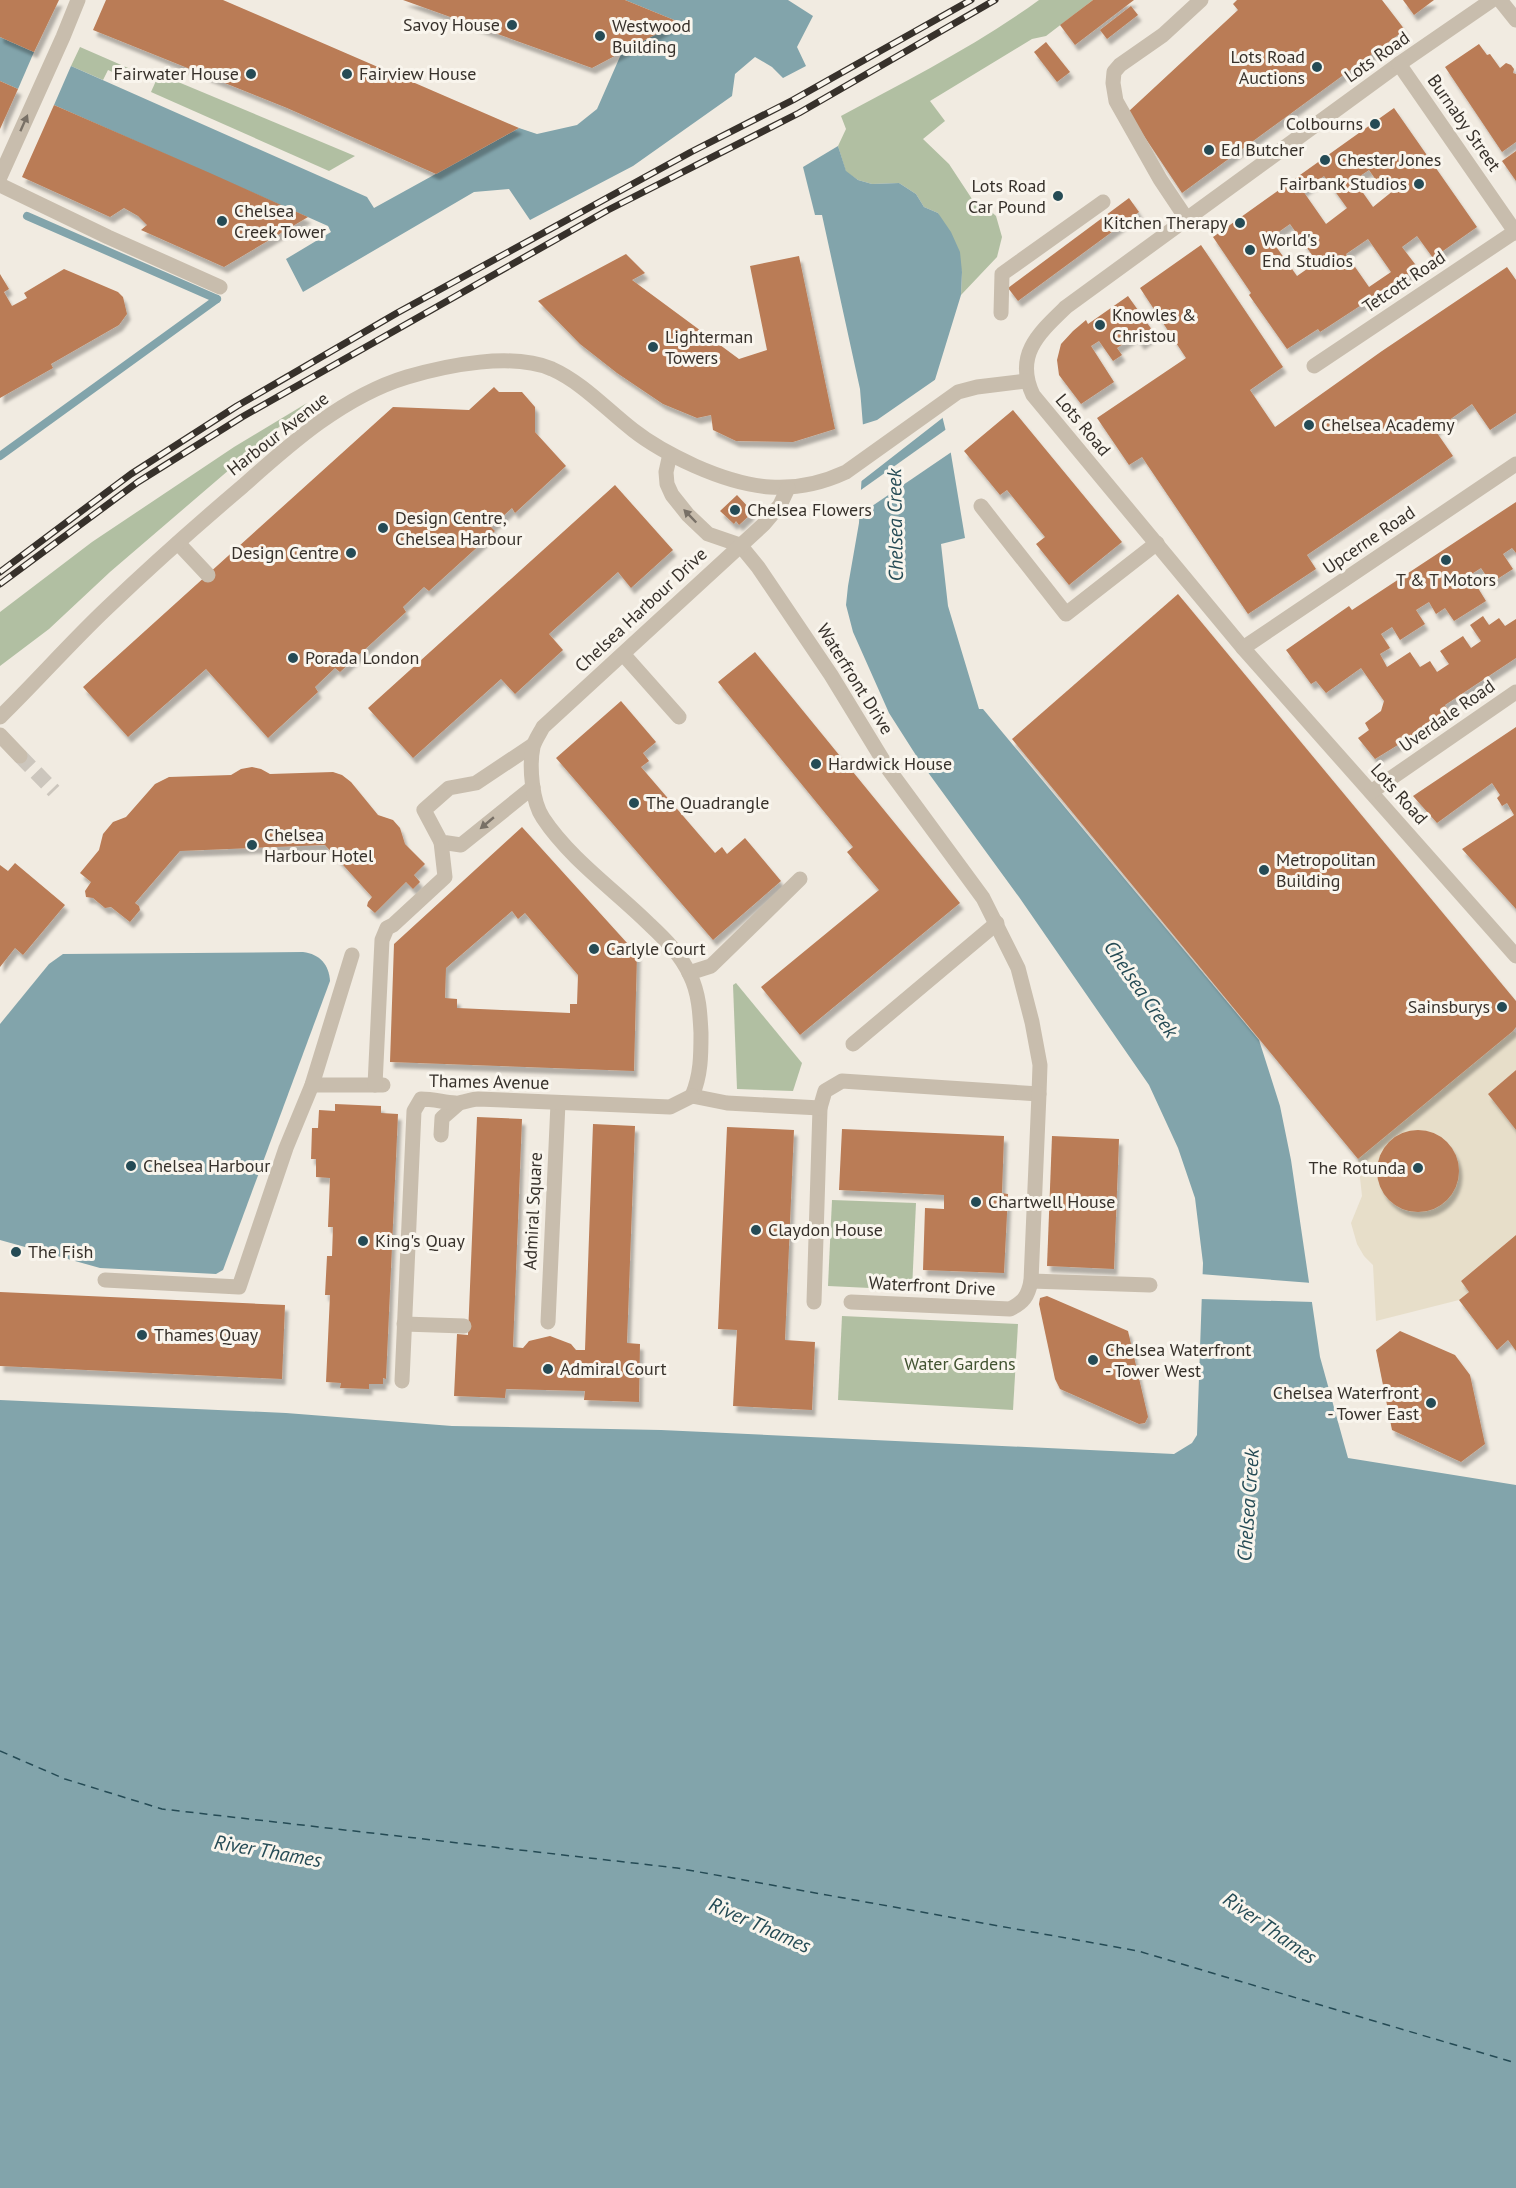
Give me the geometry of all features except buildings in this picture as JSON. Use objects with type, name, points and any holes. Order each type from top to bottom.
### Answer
[{"type":"street","points":[[0,177],[78,0]]},
{"type":"street","points":[[1186,218],[1160,179],[1116,101],[1113,83],[1114,72],[1120,65],[1163,34],[1201,0]]},
{"type":"street","name":"Lots Road","points":[[1492,0],[1399,64],[1066,307],[1041,331],[1029,348],[1026,381],[1033,395],[1243,648],[1371,792],[1511,940],[1516,956]]},
{"type":"street","points":[[1500,0],[1516,20]]},
{"type":"street","name":"Burnaby Street","points":[[1399,64],[1516,232]]},
{"type":"street","points":[[0,185],[220,287]]},
{"type":"street","points":[[1001,313],[1002,274],[1103,202]]},
{"type":"street","name":"Tetcott Road","points":[[1314,366],[1516,232]]},
{"type":"street","name":"Harbour Avenue","points":[[0,717],[108,607],[178,543],[312,428],[376,389],[406,377],[449,367],[502,361],[529,363],[550,368],[579,385],[636,433],[670,454],[737,483],[788,488]]},
{"type":"street","points":[[788,488],[830,480],[852,468],[958,392],[977,387],[1026,381]]},
{"type":"street","points":[[670,454],[666,472],[667,484],[672,495],[688,515],[708,534],[740,545]]},
{"type":"street","name":"Upcerne Road","points":[[1243,648],[1516,464]]},
{"type":"street","name":"Chelsea Harbour Drive","points":[[533,745],[543,727],[780,506],[788,488]]},
{"type":"street","points":[[981,506],[1066,614],[1157,543]]},
{"type":"street","points":[[178,543],[208,575]]},
{"type":"street","name":"Waterfront Drive","points":[[740,545],[784,604],[889,770],[983,898],[1018,968],[1040,1065],[1031,1281],[1029,1293],[1022,1303],[1010,1309],[851,1302]]},
{"type":"street","points":[[623,654],[679,717]]},
{"type":"street","name":"Uverdale Road","points":[[1371,792],[1516,692]]},
{"type":"street","points":[[0,735],[20,756]]},
{"type":"street","points":[[533,745],[531,766],[533,787],[542,816],[565,845],[670,944],[689,973],[697,992],[700,1023],[701,1063],[693,1096],[727,1103],[819,1108]]},
{"type":"street","points":[[312,1085],[379,1085],[382,940],[387,928],[445,877],[441,843],[424,810],[448,788],[476,783],[533,745]]},
{"type":"street","points":[[441,843],[461,844],[533,787]]},
{"type":"street","points":[[689,973],[711,966],[800,879]]},
{"type":"street","points":[[853,1044],[997,923]]},
{"type":"street","points":[[105,1280],[239,1287],[286,1148],[312,1085],[352,955]]},
{"type":"street","points":[[813,1302],[819,1108],[825,1091],[842,1081],[1039,1094]]},
{"type":"street","name":"Thames Avenue","points":[[402,1381],[414,1111],[421,1100],[436,1099],[458,1104],[465,1100],[478,1098],[670,1107],[693,1096]]},
{"type":"street","name":"Admiral Square","points":[[548,1322],[558,1103]]},
{"type":"street","points":[[441,1135],[442,1118],[458,1104]]},
{"type":"street","points":[[1031,1281],[1150,1285]]},
{"type":"street","points":[[404,1324],[464,1326]]},
{"type":"green space","points":[[1039,0],[1093,0],[1046,36],[1032,39],[930,101],[945,121],[923,139],[949,164],[974,202],[985,206],[996,216],[1002,237],[997,257],[961,295],[962,272],[938,213],[924,207],[916,194],[899,183],[872,184],[858,180],[846,172],[838,146],[846,129],[841,116],[967,47]]},
{"type":"green space","points":[[80,47],[142,74],[140,79],[130,75],[127,82],[121,79],[121,76],[108,70],[103,80],[71,66]]},
{"type":"green space","points":[[159,74],[355,156],[329,171],[151,92]]},
{"type":"green space","points":[[307,403],[110,572],[49,629],[0,666],[0,612],[92,542],[234,447]]},
{"type":"green space","points":[[736,983],[802,1063],[793,1091],[737,1089],[733,985]]},
{"type":"green space","points":[[832,1200],[916,1203],[912,1290],[828,1286]]},
{"type":"green space","name":"Water Gardens","points":[[842,1316],[1018,1324],[1013,1410],[838,1400]]},
{"type":"shaded area","points":[[1513,1031],[1516,1033],[1516,1070],[1488,1094],[1516,1130],[1516,1235],[1461,1281],[1469,1292],[1459,1300],[1376,1321],[1373,1265],[1357,1244],[1351,1223],[1362,1196],[1358,1159]]},
{"type":"water","points":[[625,0],[788,0],[813,16],[797,47],[806,66],[783,78],[772,67],[755,57],[735,74],[732,96],[633,166],[530,220],[509,189],[474,192],[303,292],[286,259],[331,232],[328,226],[54,105],[71,66],[367,197],[374,208],[519,128],[537,134],[577,125],[597,109],[622,52],[679,22]]},
{"type":"water","points":[[0,37],[34,52],[18,89],[0,81]]},
{"type":"water","points":[[838,146],[846,171],[858,180],[872,184],[899,183],[916,194],[924,207],[938,213],[951,232],[960,252],[961,295],[934,383],[950,448],[965,538],[941,544],[948,606],[979,709],[983,709],[1259,1040],[1280,1106],[1291,1160],[1320,1357],[1348,1458],[1516,1485],[1516,2188],[0,2188],[0,1400],[286,1413],[452,1426],[661,1430],[1174,1454],[1192,1443],[1197,1435],[1203,1263],[1195,1198],[1178,1148],[1149,1085],[1019,897],[919,760],[889,713],[853,632],[846,605],[859,523],[864,438],[860,389],[822,215],[815,215],[803,167]]},
{"type":"water","name":"Chelsea Harbour","points":[[303,952],[314,955],[326,965],[330,981],[223,1270],[216,1274],[100,1268],[0,1240],[0,1024],[49,964],[63,954]]},
{"type":"pier","points":[[939,377],[937,383],[945,416],[859,483],[861,425],[877,420]]},
{"type":"pier","points":[[948,428],[953,451],[856,517],[858,492]]},
{"type":"pier","points":[[1200,1274],[1312,1283],[1314,1302],[1200,1299]]},
{"type":"waterway","points":[[27,216],[217,299]]},
{"type":"waterway","points":[[0,456],[217,299]]},
{"type":"ferry route","points":[[0,1751],[65,1779],[162,1809],[677,1868],[1138,1951],[1516,2063]]},
{"type":"tunnel","points":[[20,756],[54,791]]},
{"type":"railway","points":[[0,572],[131,474],[237,406],[397,313],[691,152],[793,100],[971,0]]},
{"type":"railway","points":[[0,584],[138,482],[242,417],[608,210],[799,113],[995,0]]},
{"type":"place","name":"Savoy House","points":[[512,25]]},
{"type":"place","name":"Westwood Building","points":[[600,36]]},
{"type":"place","name":"Lots Road Auctions","points":[[1317,67]]},
{"type":"place","name":"Fairwater House","points":[[251,74]]},
{"type":"place","name":"Fairview House","points":[[347,74]]},
{"type":"place","name":"Colbourns","points":[[1375,124]]},
{"type":"place","name":"Ed Butcher","points":[[1209,150]]},
{"type":"place","name":"Chester Jones","points":[[1325,160]]},
{"type":"place","name":"Fairbank Studios","points":[[1419,184]]},
{"type":"place","name":"Lots Road Car Pound","points":[[1058,196]]},
{"type":"place","name":"Chelsea Creek Tower","points":[[222,221]]},
{"type":"place","name":"Kitchen Therapy","points":[[1240,223]]},
{"type":"place","name":"World's End Studios","points":[[1250,250]]},
{"type":"place","name":"Knowles & Christou","points":[[1100,325]]},
{"type":"place","name":"Lighterman Towers","points":[[653,347]]},
{"type":"place","name":"Chelsea Academy","points":[[1309,425]]},
{"type":"place","name":"Chelsea Flowers","points":[[735,510]]},
{"type":"place","name":"Design Centre, Chelsea Harbour","points":[[383,528]]},
{"type":"place","name":"Design Centre","points":[[351,553]]},
{"type":"place","name":"T & T Motors","points":[[1446,560]]},
{"type":"place","name":"Porada London","points":[[293,658]]},
{"type":"place","name":"Hardwick House","points":[[816,764]]},
{"type":"place","name":"The Quadrangle","points":[[634,803]]},
{"type":"place","name":"Chelsea Harbour Hotel","points":[[252,845]]},
{"type":"place","name":"Metropolitan Building","points":[[1264,870]]},
{"type":"place","name":"Carlyle Court","points":[[594,949]]},
{"type":"place","name":"Sainsburys","points":[[1502,1007]]},
{"type":"place","name":"Chelsea Harbour","points":[[131,1166]]},
{"type":"place","name":"The Rotunda","points":[[1418,1168]]},
{"type":"place","name":"Chartwell House","points":[[976,1202]]},
{"type":"place","name":"Claydon House","points":[[756,1230]]},
{"type":"place","name":"King's Quay","points":[[363,1241]]},
{"type":"place","name":"The Fish","points":[[16,1252]]},
{"type":"place","name":"Thames Quay","points":[[142,1335]]},
{"type":"place","name":"Chelsea Waterfront - Tower West","points":[[1093,1360]]},
{"type":"place","name":"Admiral Court","points":[[548,1369]]},
{"type":"place","name":"Chelsea Waterfront - Tower East","points":[[1431,1403]]},
{"type":"water label","name":"Chelsea Creek","points":[[895,525]]},
{"type":"water label","name":"Chelsea Creek","points":[[1141,989]]},
{"type":"water label","name":"Chelsea Creek","points":[[1248,1505]]},
{"type":"water label","name":"River Thames","points":[[268,1851]]},
{"type":"water label","name":"River Thames","points":[[760,1925]]},
{"type":"water label","name":"River Thames","points":[[1270,1928]]}]
